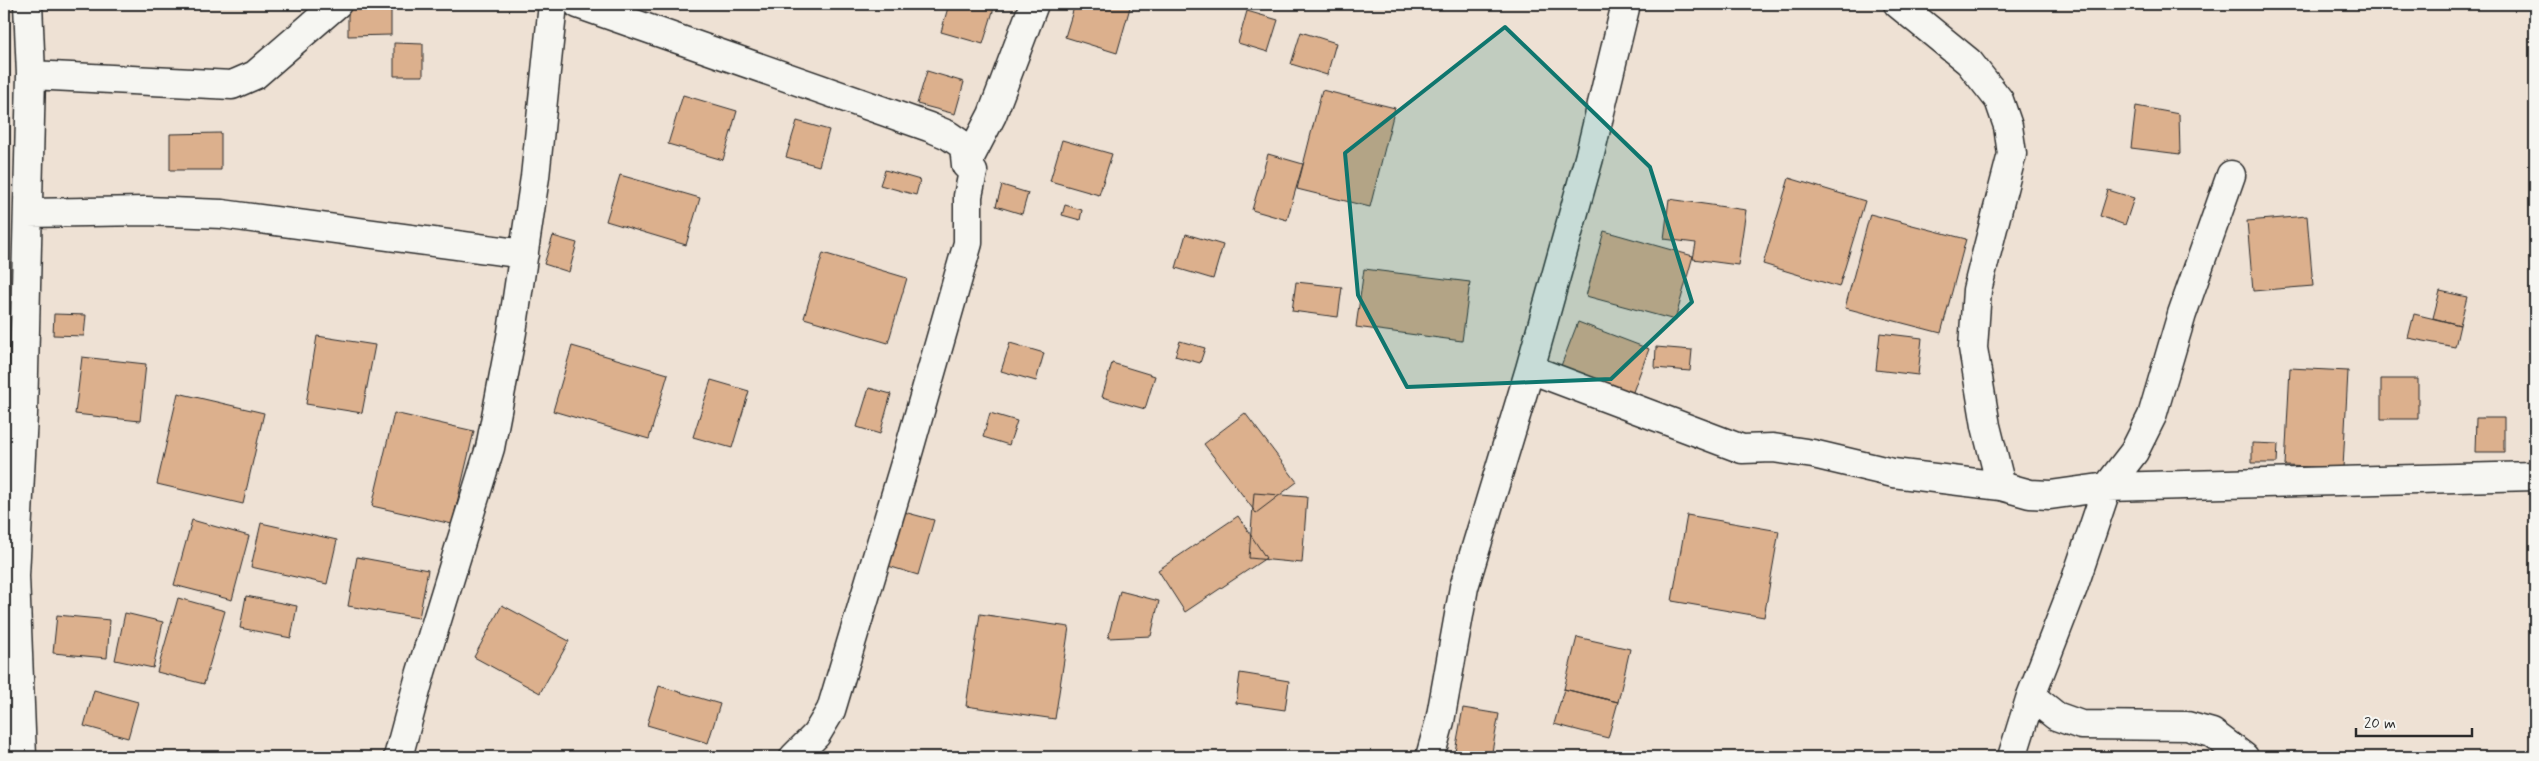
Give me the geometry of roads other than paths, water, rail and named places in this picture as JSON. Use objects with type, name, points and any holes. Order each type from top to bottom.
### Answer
[{"type":"street","points":[[22,757],[15,576],[23,414],[28,213],[31,75],[28,4]]},
{"type":"street","points":[[31,75],[232,85],[255,76],[337,4]]},
{"type":"street","points":[[398,757],[421,672],[490,448],[512,332],[535,177],[553,4]]},
{"type":"street","points":[[578,4],[948,135],[964,146],[966,165],[973,172],[968,196],[968,242],[906,460],[831,710],[816,735],[794,757]]},
{"type":"street","points":[[966,165],[992,115],[1034,4]]},
{"type":"street","points":[[1430,757],[1440,721],[1464,587],[1530,369],[1589,158],[1626,4]]},
{"type":"street","points":[[1898,4],[1969,62],[1999,100],[2008,126],[2012,154],[1977,290],[1973,348],[1986,426],[2001,486]]},
{"type":"street","points":[[2012,757],[2031,696],[2073,588],[2108,487],[2134,452],[2152,416],[2182,314],[2231,175]]},
{"type":"street","points":[[28,213],[146,211],[222,214],[524,254]]},
{"type":"street","points":[[1530,369],[1742,449],[1773,448],[1813,454],[1892,473],[2001,486],[2030,494],[2050,496],[2108,487],[2535,476]]},
{"type":"street","points":[[2031,696],[2056,716],[2081,724],[2187,726],[2212,733],[2244,757]]}]
